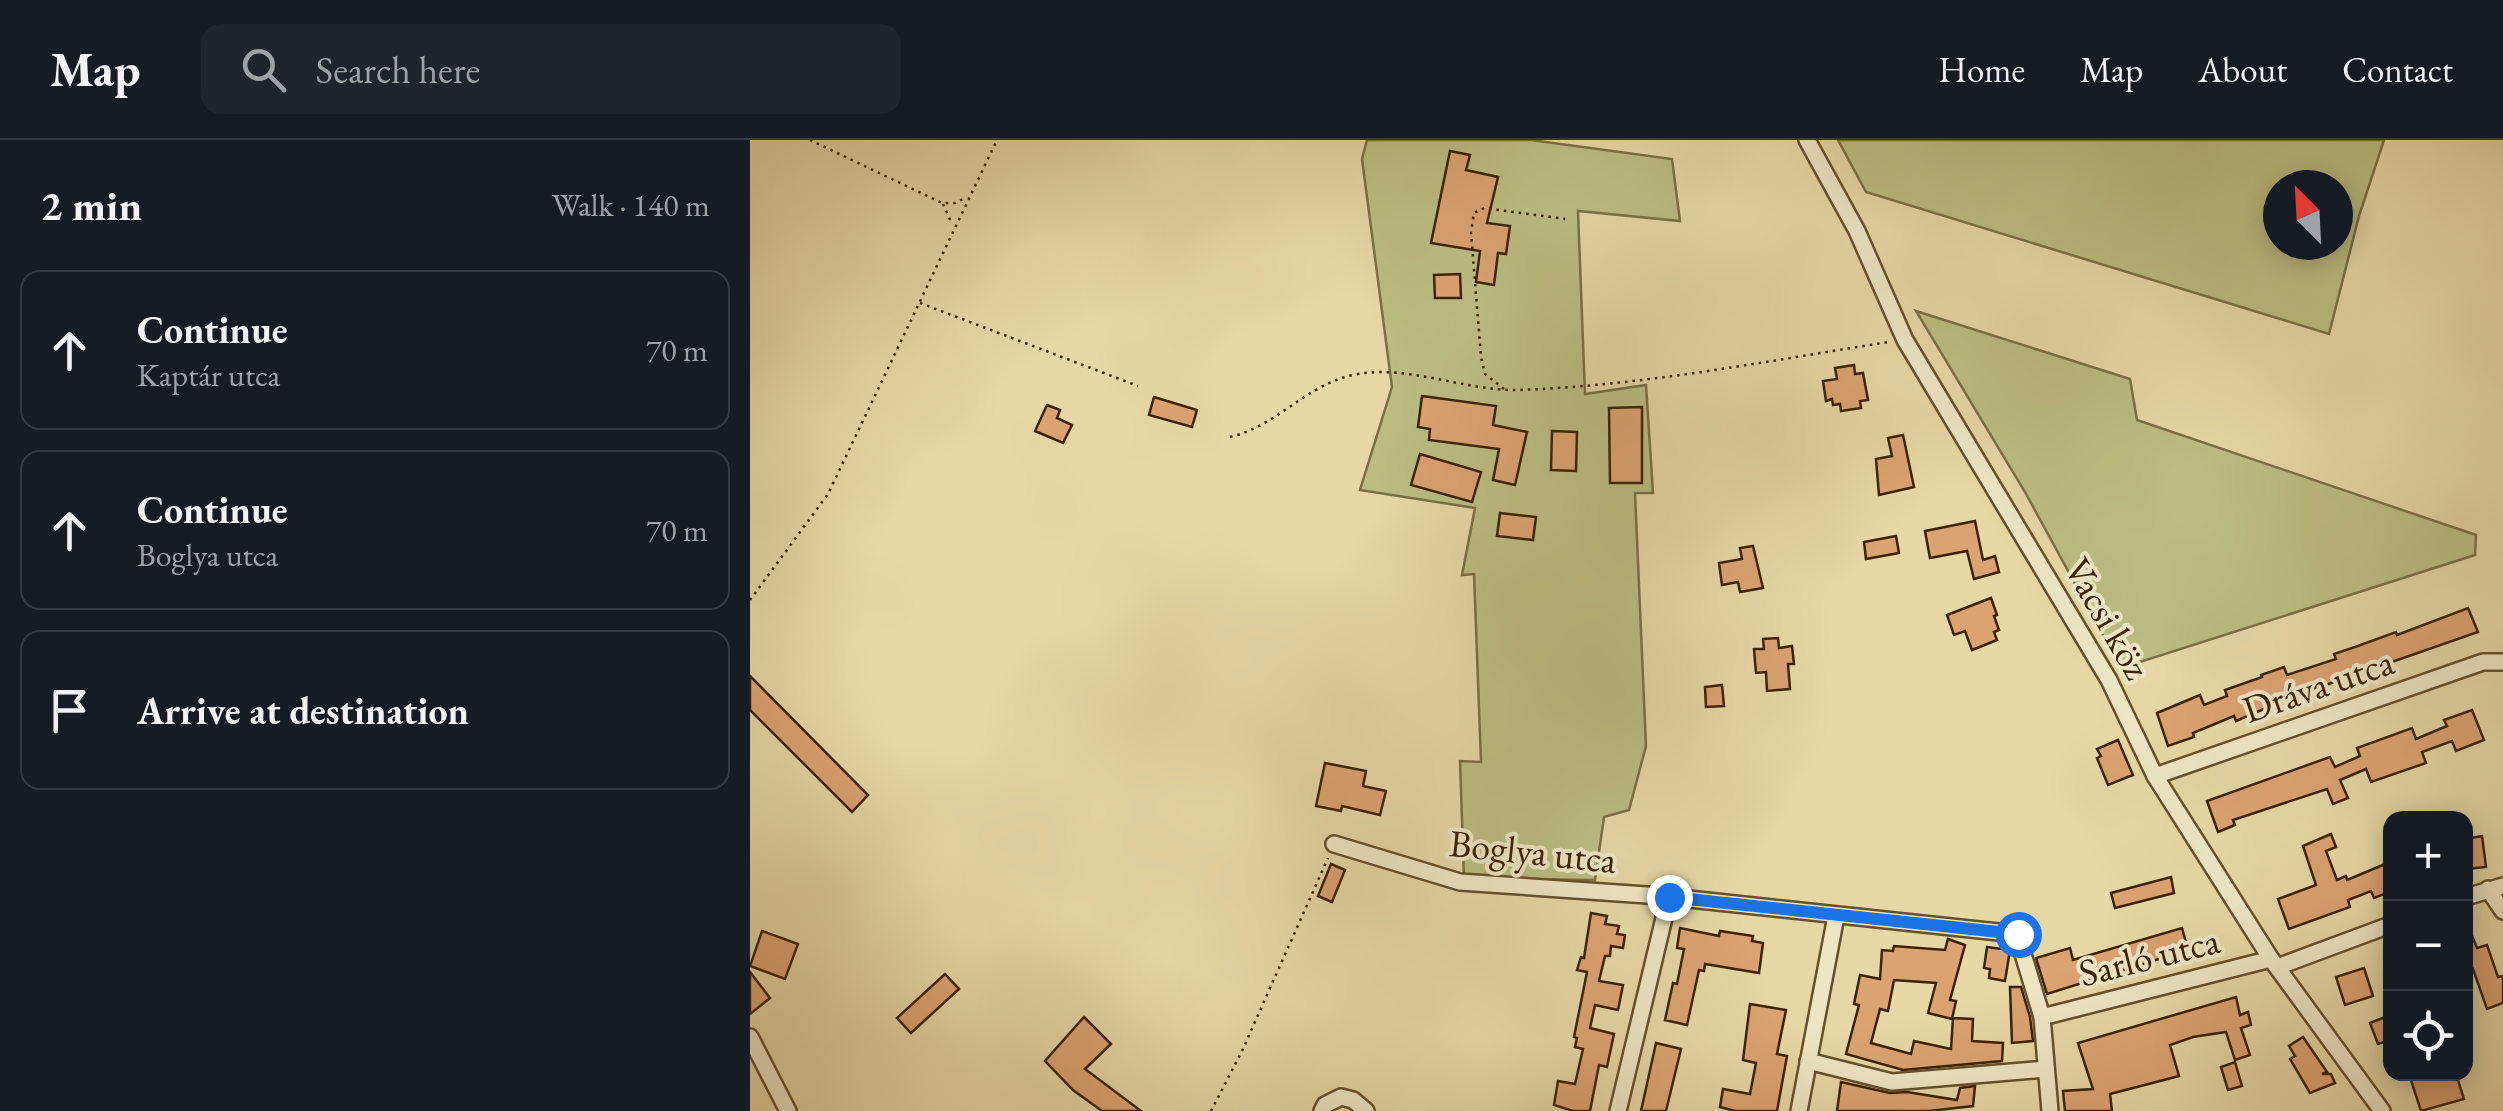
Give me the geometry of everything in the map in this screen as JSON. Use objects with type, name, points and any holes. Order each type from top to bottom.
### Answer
[{"type":"street","name":"Vacsi köz","points":[[1807,140],[1857,231],[1905,340],[2109,680],[2155,776],[2274,963],[2382,1111]]},
{"type":"street","name":"Dráva utca","points":[[2155,776],[2483,662],[2503,662]]},
{"type":"street","name":"Boglya utca","points":[[1334,844],[1460,882],[1669,897],[2018,934],[2042,1017]]},
{"type":"street","points":[[2496,888],[2503,911]]},
{"type":"street","points":[[1618,1111],[1669,897]]},
{"type":"street","points":[[1799,1111],[1836,916]]},
{"type":"street","name":"Sarló utca","points":[[2042,1017],[2274,963],[2383,927]]},
{"type":"street","points":[[2042,1017],[2050,1111]]},
{"type":"street","points":[[750,1037],[788,1111]]},
{"type":"street","points":[[1808,1062],[1892,1082],[2046,1069]]},
{"type":"street","points":[[1322,1111],[1340,1097],[1353,1100],[1366,1111]]},
{"type":"path","points":[[810,140],[942,203],[955,203],[969,196]]},
{"type":"path","points":[[750,600],[828,494],[952,227],[997,140]]},
{"type":"path","points":[[942,203],[952,227]]},
{"type":"path","points":[[1505,390],[1485,374],[1480,357],[1471,232],[1474,213],[1484,208],[1565,219]]},
{"type":"path","points":[[918,303],[1138,386]]},
{"type":"path","points":[[1230,437],[1256,431],[1337,379],[1364,373],[1505,390],[1578,388],[1905,340]]},
{"type":"path","points":[[1211,1111],[1242,1051],[1334,844]]},
{"type":"green space","points":[[1367,140],[1531,140],[1672,159],[1680,221],[1578,211],[1585,394],[1646,385],[1653,493],[1635,493],[1646,746],[1629,810],[1604,817],[1595,880],[1464,878],[1460,761],[1481,762],[1474,574],[1462,575],[1475,508],[1360,490],[1392,387],[1362,159]]},
{"type":"green space","points":[[1838,140],[2384,140],[2353,240],[2353,170],[2263,170],[2263,260],[2348,260],[2329,334],[1866,192]]},
{"type":"green space","points":[[1916,311],[2130,379],[2137,420],[2476,535],[2475,555],[2121,668],[2025,492]]},
{"type":"building","points":[[1450,151],[1470,155],[1466,170],[1498,177],[1487,223],[1510,226],[1506,254],[1498,253],[1494,285],[1476,282],[1480,251],[1431,243]]},
{"type":"building","points":[[1460,274],[1461,298],[1435,298],[1434,275]]},
{"type":"building","points":[[1854,365],[1855,374],[1863,373],[1868,400],[1860,401],[1861,408],[1841,411],[1840,404],[1833,405],[1832,399],[1826,401],[1823,381],[1837,379],[1835,368]]},
{"type":"building","points":[[1422,396],[1496,406],[1493,425],[1527,432],[1515,485],[1493,480],[1499,449],[1429,440],[1430,429],[1418,427]]},
{"type":"building","points":[[1154,397],[1197,410],[1192,427],[1149,415]]},
{"type":"building","points":[[1047,405],[1060,410],[1057,418],[1072,425],[1063,443],[1035,431]]},
{"type":"building","points":[[1642,407],[1642,483],[1610,483],[1609,408]]},
{"type":"building","points":[[1552,431],[1577,432],[1576,471],[1551,470]]},
{"type":"building","points":[[1903,435],[1914,487],[1879,495],[1876,459],[1892,456],[1888,438]]},
{"type":"building","points":[[1420,454],[1481,472],[1472,502],[1411,485]]},
{"type":"building","points":[[1500,513],[1536,517],[1533,540],[1497,536]]},
{"type":"building","points":[[1975,521],[1983,560],[1995,556],[1999,572],[1974,579],[1967,551],[1930,558],[1925,531]]},
{"type":"building","points":[[1896,536],[1899,553],[1866,559],[1864,542]]},
{"type":"building","points":[[1753,546],[1763,588],[1740,592],[1738,582],[1722,585],[1719,563],[1742,559],[1740,548]]},
{"type":"building","points":[[1991,598],[1997,615],[1997,640],[1972,650],[1965,631],[1954,635],[1947,615]]},
{"type":"building","points":[[2468,608],[2478,632],[2294,696],[2236,721],[2234,716],[2168,746],[2157,713],[2200,695],[2204,705],[2227,696],[2225,690],[2261,675],[2284,667],[2287,675],[2336,659],[2334,654]]},
{"type":"building","points":[[1778,638],[1779,648],[1792,646],[1794,664],[1788,664],[1790,689],[1767,691],[1766,672],[1756,673],[1754,649],[1764,649],[1763,639]]},
{"type":"building","points":[[750,676],[868,795],[852,812],[750,710]]},
{"type":"building","points":[[1722,685],[1724,706],[1706,707],[1705,687]]},
{"type":"building","points":[[2472,710],[2484,740],[2456,751],[2452,741],[2422,752],[2426,763],[2371,782],[2366,769],[2340,780],[2348,798],[2333,804],[2327,789],[2233,820],[2235,825],[2218,832],[2207,801],[2330,757],[2335,767],[2360,756],[2357,748],[2412,728],[2416,739],[2447,726],[2444,720]]},
{"type":"building","points":[[2118,740],[2133,775],[2108,785],[2097,749]]},
{"type":"building","points":[[1325,763],[1366,771],[1363,786],[1386,791],[1380,815],[1342,806],[1341,811],[1316,806]]},
{"type":"building","points":[[2331,834],[2336,847],[2326,851],[2337,880],[2346,876],[2347,880],[2383,865],[2383,895],[2374,898],[2371,891],[2348,900],[2350,907],[2289,929],[2278,899],[2316,885],[2303,846]]},
{"type":"building","points":[[2482,836],[2486,867],[2473,868],[2473,838]]},
{"type":"building","points":[[1331,864],[1345,870],[1332,902],[1318,896]]},
{"type":"building","points":[[2171,877],[2174,893],[2115,908],[2111,893]]},
{"type":"building","points":[[1591,913],[1607,916],[1605,924],[1619,926],[1617,934],[1625,935],[1623,948],[1611,946],[1610,956],[1605,956],[1599,981],[1623,985],[1618,1010],[1595,1005],[1590,1028],[1614,1034],[1607,1067],[1599,1065],[1590,1111],[1573,1111],[1554,1105],[1558,1081],[1575,1084],[1583,1049],[1575,1047],[1574,1037],[1587,972],[1577,970],[1581,957],[1584,958]]},
{"type":"building","points":[[1680,928],[1719,936],[1720,931],[1753,936],[1752,941],[1763,943],[1759,973],[1705,964],[1704,971],[1699,970],[1687,1025],[1665,1020],[1684,949],[1677,948]]},
{"type":"building","points":[[2182,928],[2188,950],[2047,994],[2036,958],[2070,948],[2073,960]]},
{"type":"building","points":[[762,931],[798,944],[785,979],[750,966]]},
{"type":"building","points":[[2473,938],[2477,948],[2487,945],[2498,977],[2503,976],[2503,1003],[2487,1009],[2473,969]]},
{"type":"building","points":[[1948,939],[1965,945],[1950,1000],[1956,1001],[1952,1019],[1928,1013],[1936,983],[1894,980],[1888,1011],[1880,1009],[1871,1043],[1911,1054],[1914,1041],[1951,1049],[1953,1018],[1973,1019],[1972,1041],[2003,1043],[2002,1061],[1903,1070],[1846,1054],[1859,1005],[1854,1004],[1860,975],[1880,979],[1882,950],[1893,951],[1894,946],[1945,950]]},
{"type":"building","points":[[1987,947],[2010,950],[2005,981],[1989,978],[1990,969],[1984,968]]},
{"type":"building","points":[[2364,968],[2373,996],[2345,1005],[2336,977]]},
{"type":"building","points":[[750,972],[770,998],[750,1014]]},
{"type":"building","points":[[945,974],[959,989],[911,1033],[897,1018]]},
{"type":"building","points":[[2010,987],[2021,987],[2033,1041],[2012,1043]]},
{"type":"building","points":[[2236,997],[2240,1015],[2248,1012],[2251,1025],[2241,1028],[2250,1055],[2235,1060],[2226,1032],[2193,1037],[2170,1045],[2179,1076],[2110,1094],[2112,1111],[2065,1111],[2063,1091],[2093,1089],[2078,1043]]},
{"type":"building","points":[[1750,1004],[1786,1010],[1777,1054],[1787,1056],[1777,1111],[1720,1107],[1723,1089],[1750,1094],[1756,1063],[1743,1060]]},
{"type":"building","points":[[1084,1017],[1111,1044],[1085,1069],[1141,1111],[1102,1111],[1073,1090],[1045,1061]]},
{"type":"building","points":[[2383,1018],[2383,1042],[2378,1044],[2370,1023]]},
{"type":"building","points":[[2303,1037],[2327,1072],[2322,1074],[2331,1074],[2335,1083],[2310,1093],[2290,1059],[2295,1056],[2289,1046]]},
{"type":"building","points":[[1656,1043],[1681,1049],[1666,1111],[1641,1111]]},
{"type":"building","points":[[2235,1062],[2242,1086],[2228,1090],[2221,1067]]},
{"type":"building","points":[[2411,1081],[2458,1081],[2464,1099],[2421,1111]]},
{"type":"building","points":[[1841,1082],[1890,1093],[1957,1100],[1960,1088],[1975,1086],[1973,1106],[1929,1111],[1837,1111]]},
{"type":"route","points":[[1669,897],[2018,934]]}]
